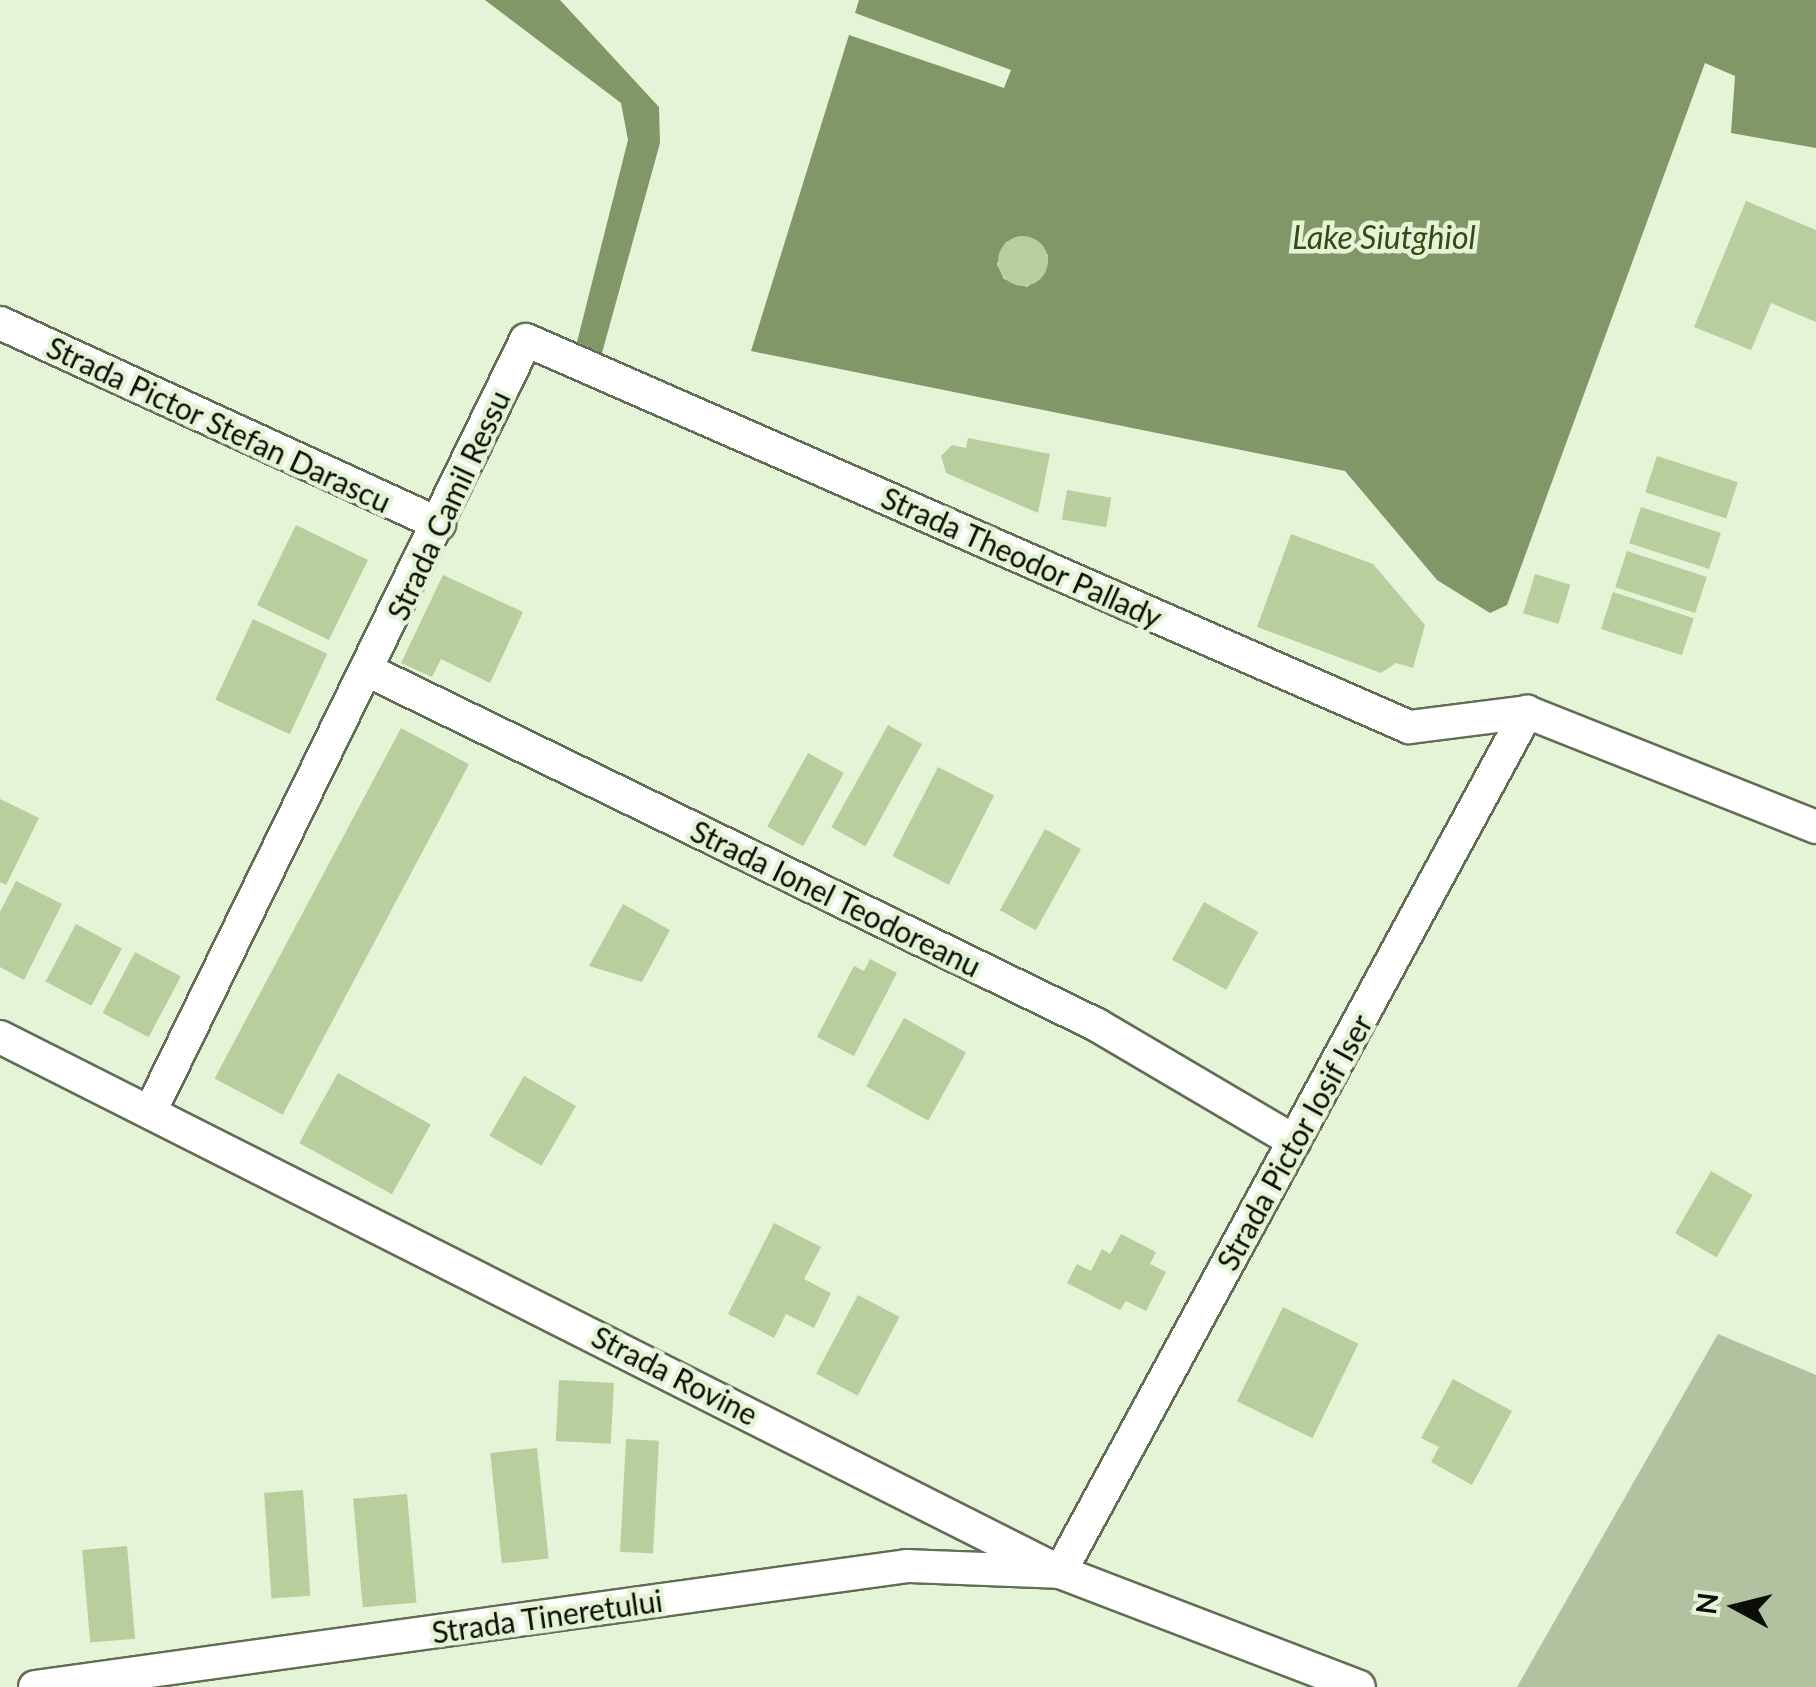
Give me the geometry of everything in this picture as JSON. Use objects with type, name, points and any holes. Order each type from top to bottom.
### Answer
[{"type":"street","name":"Strada Pictor Stefan Darascu","points":[[0,323],[439,524]]},
{"type":"street","name":"Strada Camil Ressu","points":[[152,1108],[369,671],[526,340]]},
{"type":"street","name":"Strada Theodor Pallady","points":[[526,340],[1410,726],[1528,712]]},
{"type":"street","name":"Strada Ionel Teodoreanu","points":[[369,671],[1097,1025],[1294,1141]]},
{"type":"street","points":[[1528,712],[1816,828]]},
{"type":"street","name":"Strada Pictor Iosif Iser","points":[[1060,1572],[1528,712]]},
{"type":"street","name":"Strada Rovine","points":[[0,1037],[152,1108],[1060,1572],[1359,1687]]},
{"type":"street","name":"Strada Tineretului","points":[[35,1687],[907,1566],[1060,1572]]},
{"type":"shaded area","points":[[1718,1334],[1816,1375],[1816,1687],[1517,1687]]},
{"type":"water","points":[[485,0],[560,0],[659,107],[660,143],[602,353],[577,342],[628,140],[621,103]]},
{"type":"water","name":"Lake Siutghiol","points":[[859,0],[1816,0],[1816,148],[1731,133],[1735,76],[1705,63],[1507,605],[1490,613],[1437,580],[1345,471],[751,351],[849,35],[1004,88],[1011,70],[855,13]],"holes":[[[1022,236],[1048,255],[1045,272],[1027,287],[1004,279],[997,264],[1006,242]]]},
{"type":"building","points":[[1746,201],[1816,230],[1816,322],[1771,303],[1751,350],[1694,327]]},
{"type":"building","points":[[1023,236],[1041,243],[1048,261],[1041,279],[1023,286],[1005,279],[998,261],[1005,243]]},
{"type":"building","points":[[968,438],[1050,454],[1038,513],[946,473],[941,456],[952,445],[966,448]]},
{"type":"building","points":[[1657,456],[1738,482],[1726,518],[1645,492]]},
{"type":"building","points":[[1067,490],[1111,498],[1106,527],[1062,520]]},
{"type":"building","points":[[1641,507],[1721,533],[1709,569],[1629,543]]},
{"type":"building","points":[[296,525],[368,560],[329,640],[257,605]]},
{"type":"building","points":[[1291,534],[1373,564],[1425,625],[1413,668],[1396,663],[1381,673],[1257,627]]},
{"type":"building","points":[[1627,551],[1707,577],[1695,613],[1615,587]]},
{"type":"building","points":[[1535,574],[1570,585],[1558,624],[1523,613]]},
{"type":"building","points":[[443,575],[523,612],[490,683],[441,659],[432,677],[401,663]]},
{"type":"building","points":[[1613,592],[1694,618],[1682,655],[1601,629]]},
{"type":"building","points":[[253,619],[327,654],[290,734],[215,700]]},
{"type":"building","points":[[888,725],[922,744],[865,846],[831,827]]},
{"type":"building","points":[[401,728],[469,764],[283,1115],[215,1079]]},
{"type":"building","points":[[808,753],[844,773],[803,846],[767,826]]},
{"type":"building","points":[[938,767],[994,796],[949,885],[893,856]]},
{"type":"building","points":[[0,799],[39,818],[6,885],[0,882]]},
{"type":"building","points":[[1045,829],[1081,849],[1036,930],[1000,910]]},
{"type":"building","points":[[16,881],[62,904],[24,980],[0,967],[0,912]]},
{"type":"building","points":[[1204,902],[1258,932],[1226,990],[1172,960]]},
{"type":"building","points":[[623,904],[670,930],[642,982],[589,966]]},
{"type":"building","points":[[76,924],[122,948],[91,1006],[45,981]]},
{"type":"building","points":[[135,952],[181,976],[149,1037],[103,1013]]},
{"type":"building","points":[[870,959],[897,973],[854,1056],[817,1037],[854,966],[864,971]]},
{"type":"building","points":[[904,1018],[966,1052],[928,1121],[866,1086]]},
{"type":"building","points":[[338,1073],[431,1124],[392,1194],[299,1143]]},
{"type":"building","points":[[524,1076],[576,1106],[541,1166],[490,1136]]},
{"type":"building","points":[[1711,1171],[1753,1195],[1717,1257],[1675,1233]]},
{"type":"building","points":[[774,1223],[821,1247],[804,1279],[831,1293],[814,1328],[786,1314],[774,1338],[728,1314]]},
{"type":"building","points":[[1121,1234],[1156,1252],[1150,1264],[1166,1272],[1146,1311],[1126,1301],[1120,1310],[1067,1283],[1077,1264],[1091,1271],[1102,1249],[1110,1254]]},
{"type":"building","points":[[858,1295],[899,1317],[858,1396],[816,1374]]},
{"type":"building","points":[[1283,1307],[1358,1344],[1312,1438],[1237,1401]]},
{"type":"building","points":[[1453,1379],[1512,1411],[1472,1485],[1431,1462],[1439,1447],[1421,1438]]},
{"type":"building","points":[[559,1380],[614,1383],[611,1444],[556,1441]]},
{"type":"building","points":[[626,1439],[659,1441],[653,1554],[620,1552]]},
{"type":"building","points":[[537,1448],[549,1558],[502,1563],[490,1453]]},
{"type":"building","points":[[303,1490],[310,1596],[271,1598],[264,1493]]},
{"type":"building","points":[[407,1494],[416,1603],[363,1607],[353,1499]]},
{"type":"building","points":[[127,1546],[135,1639],[90,1643],[82,1550]]}]
